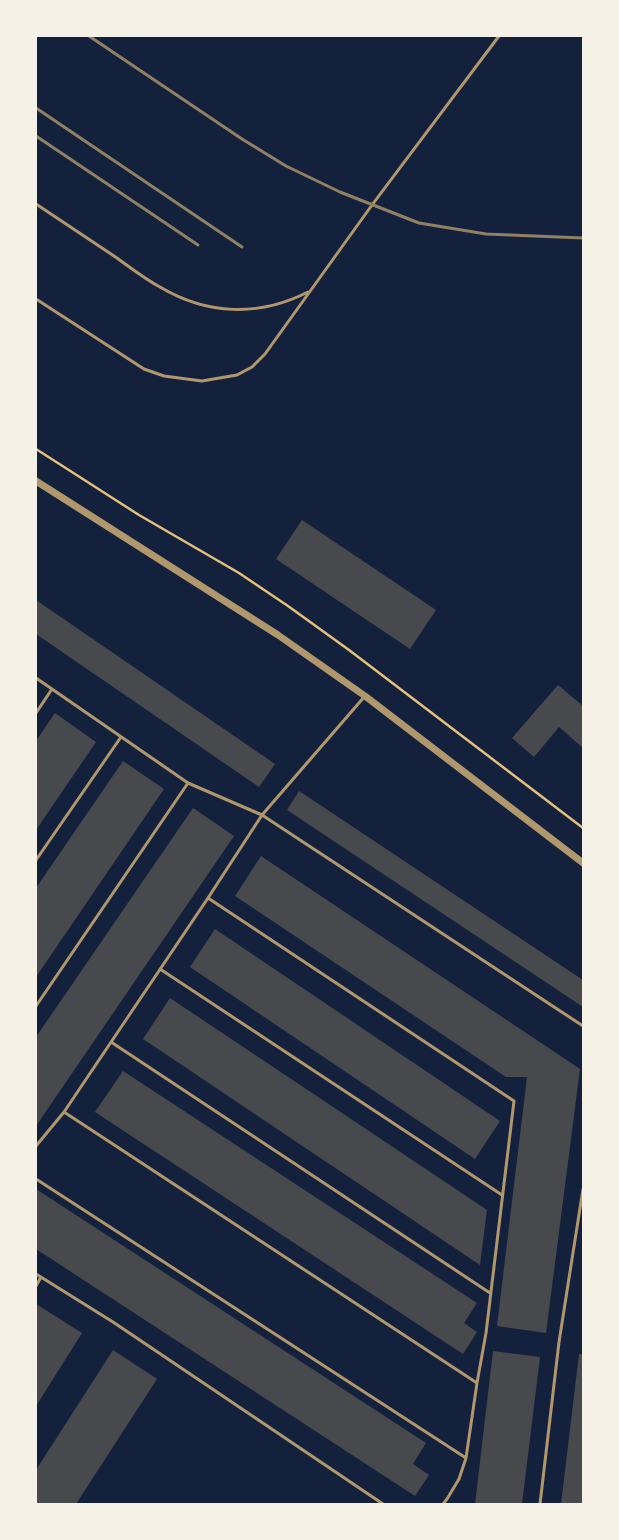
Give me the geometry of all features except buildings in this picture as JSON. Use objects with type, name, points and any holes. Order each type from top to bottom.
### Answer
[{"type":"street","points":[[36,481],[278,635],[365,696],[583,863]]},
{"type":"lane","points":[[36,298],[144,369],[164,376],[202,381],[237,375],[252,366],[265,354],[372,204],[499,36]]},
{"type":"lane","points":[[36,204],[160,287],[190,302],[214,308],[244,310],[268,307],[292,300],[310,292]]},
{"type":"lane","points":[[36,678],[188,783],[262,815],[583,1026]]},
{"type":"lane","points":[[36,713],[52,689]]},
{"type":"lane","points":[[36,1146],[64,1112],[262,815],[365,696]]},
{"type":"lane","points":[[36,860],[121,737]]},
{"type":"lane","points":[[36,1006],[188,783]]},
{"type":"lane","points":[[208,898],[514,1101],[486,1333],[466,1458],[458,1479],[443,1504]]},
{"type":"lane","points":[[160,969],[502,1195]]},
{"type":"lane","points":[[111,1042],[490,1292]]},
{"type":"lane","points":[[64,1112],[477,1382]]},
{"type":"lane","points":[[36,1179],[466,1458]]},
{"type":"lane","points":[[540,1504],[559,1342],[583,1189]]},
{"type":"lane","points":[[36,1274],[113,1322],[383,1504]]},
{"type":"lane","points":[[36,1286],[41,1278]]},
{"type":"path","points":[[36,449],[139,515],[240,573],[282,602],[349,650],[583,828]]},
{"type":"railway","points":[[89,36],[242,139],[286,166],[340,192],[419,223],[486,234],[583,238]]},
{"type":"railway","points":[[36,108],[242,247]]},
{"type":"railway","points":[[36,136],[198,245]]}]
